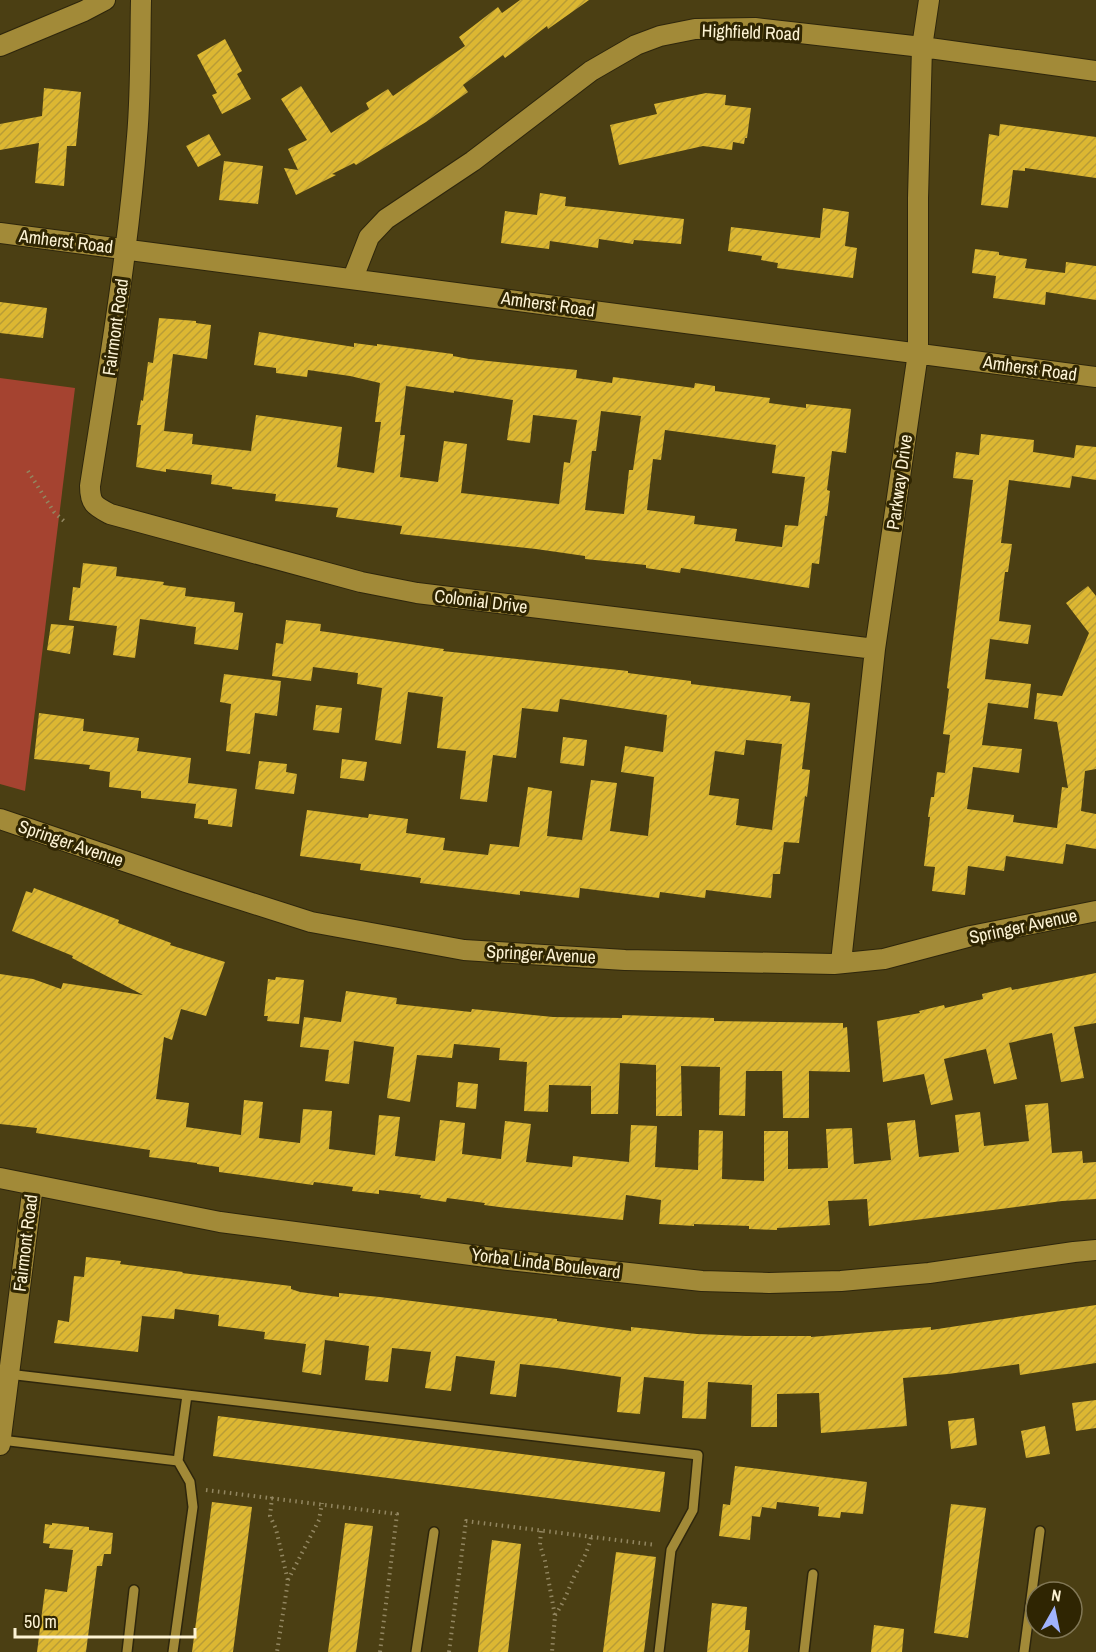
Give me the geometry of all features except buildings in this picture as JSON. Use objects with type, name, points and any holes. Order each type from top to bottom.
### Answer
[{"type":"street","points":[[0,46],[105,0]]},
{"type":"street","name":"Fairmont Road","points":[[97,507],[90,498],[90,486],[110,370],[138,135],[141,0]]},
{"type":"street","name":"Parkway Drive","points":[[841,962],[875,650],[918,353],[918,198],[922,47],[929,0]]},
{"type":"street","name":"Highfield Road","points":[[353,278],[369,237],[386,219],[473,160],[591,71],[636,45],[660,36],[695,29],[755,28],[922,47],[1096,71]]},
{"type":"street","name":"Amherst Road","points":[[0,233],[1096,377]]},
{"type":"street","name":"Colonial Drive","points":[[97,507],[110,514],[361,582],[417,593],[875,650]]},
{"type":"street","name":"Springer Avenue","points":[[0,819],[311,922],[464,950],[625,960],[841,962],[884,959],[982,934],[1096,911]]},
{"type":"street","name":"Yorba Linda Boulevard","points":[[0,1178],[220,1222],[509,1260],[702,1281],[769,1283],[841,1281],[929,1273],[1096,1250]]},
{"type":"street","name":"Fairmont Road","points":[[0,1445],[4,1373],[33,1185]]},
{"type":"lane","points":[[4,1373],[698,1455],[693,1510],[671,1550],[659,1652]]},
{"type":"lane","points":[[173,1652],[193,1507],[190,1482],[178,1461],[187,1395]]},
{"type":"lane","points":[[1,1440],[178,1461]]},
{"type":"lane","points":[[1024,1652],[1040,1531]]},
{"type":"lane","points":[[416,1652],[434,1532]]},
{"type":"lane","points":[[804,1652],[813,1574]]},
{"type":"lane","points":[[127,1652],[134,1590]]},
{"type":"path","points":[[28,471],[54,512],[65,522]]},
{"type":"path","points":[[202,1489],[397,1514],[380,1652]]},
{"type":"path","points":[[272,1497],[270,1516],[276,1529],[288,1581]]},
{"type":"path","points":[[276,1652],[288,1581],[319,1520],[322,1503]]},
{"type":"path","points":[[449,1652],[466,1521],[660,1546]]},
{"type":"path","points":[[541,1531],[540,1545],[555,1616],[552,1652]]},
{"type":"path","points":[[555,1616],[589,1550],[591,1537]]},
{"type":"shaded area","points":[[0,378],[75,388],[25,791],[0,784]]}]
